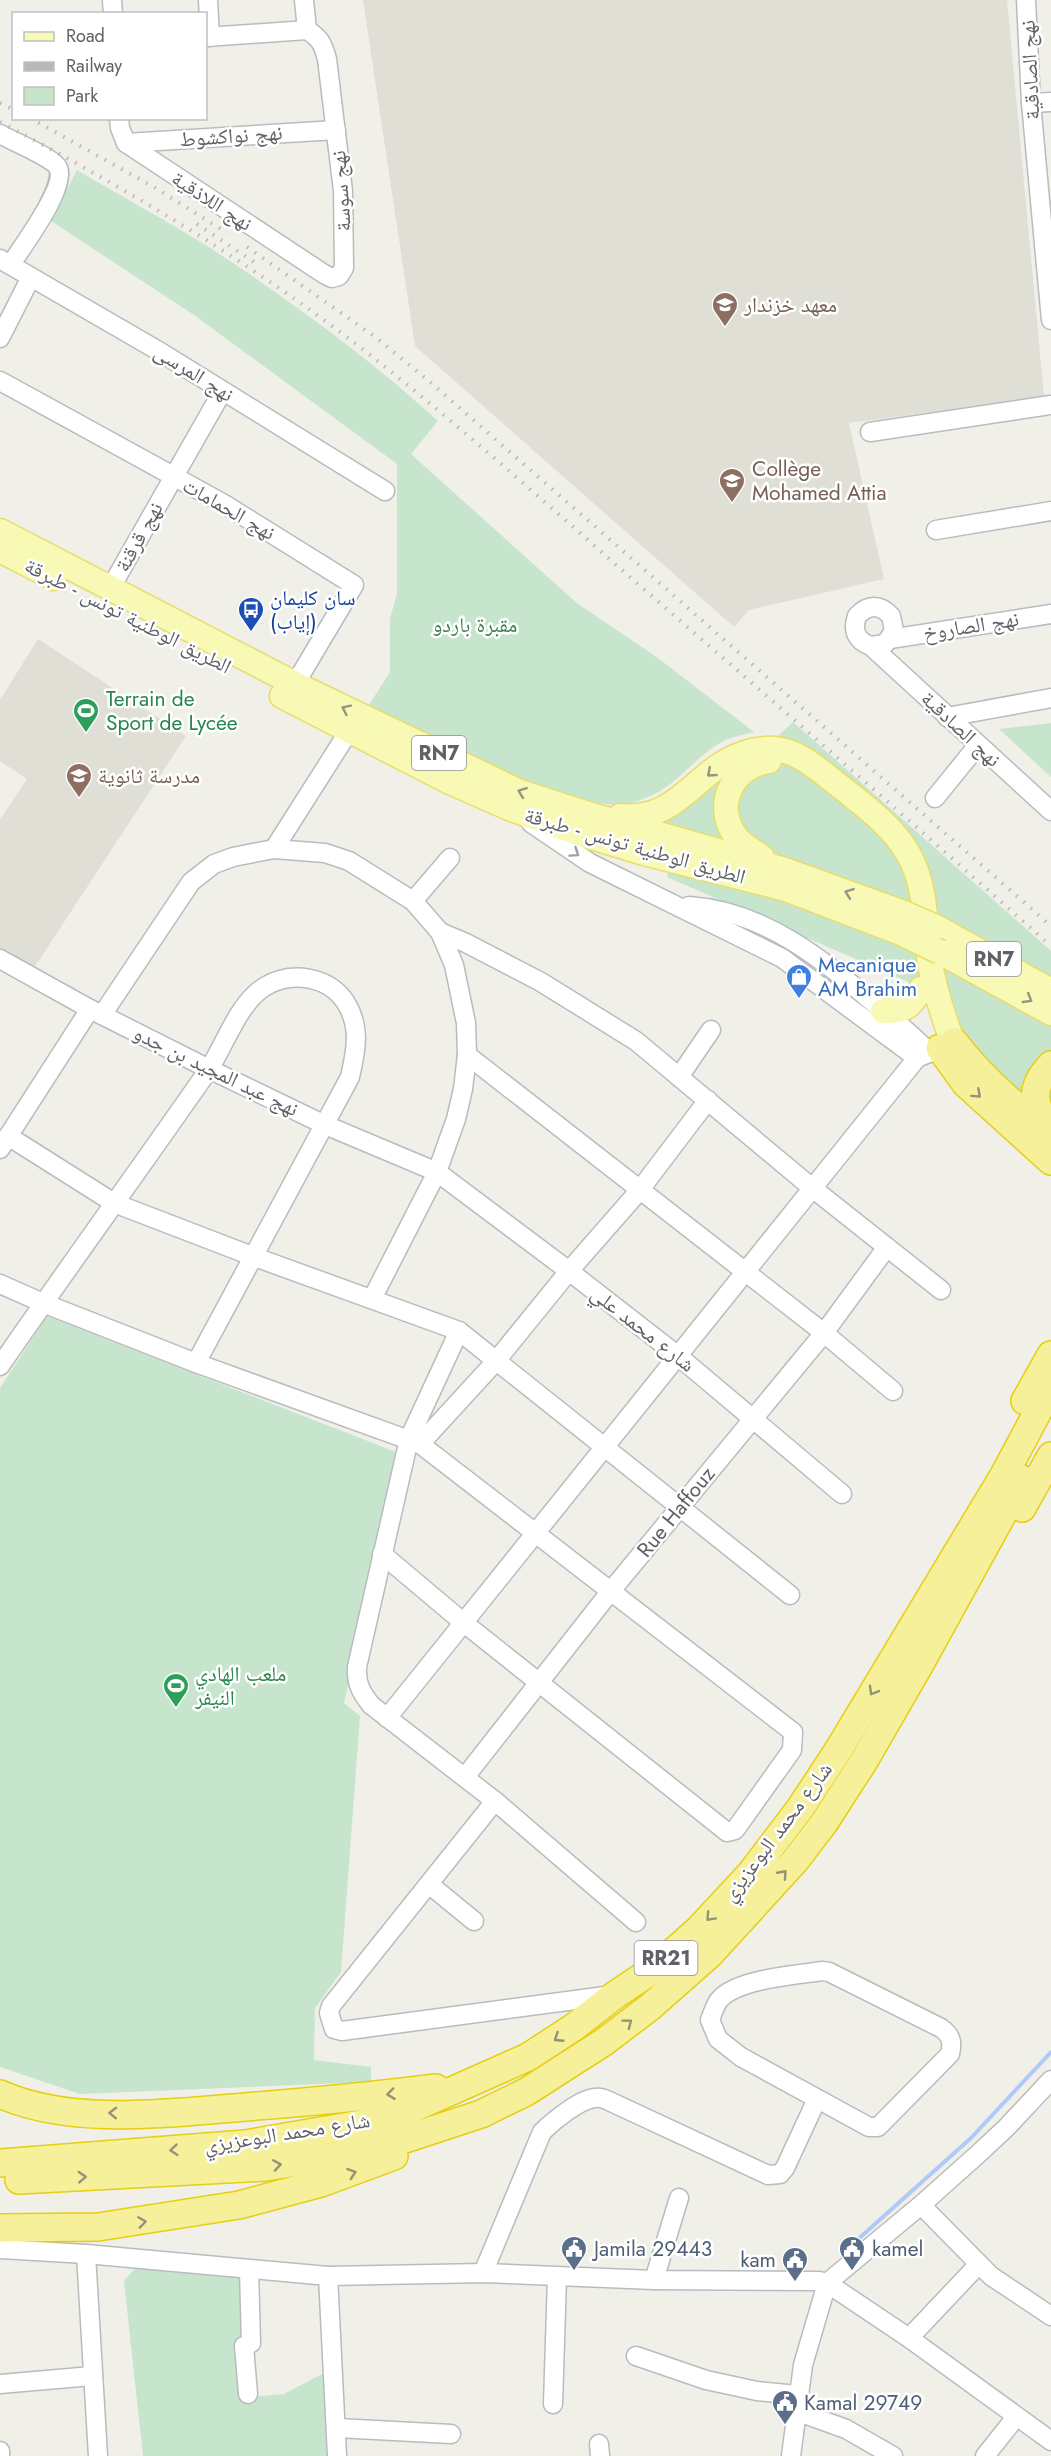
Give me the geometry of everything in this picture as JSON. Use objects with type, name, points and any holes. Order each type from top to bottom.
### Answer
[{"type":"highway","points":[[935,1050],[983,1074],[1050,1133]]},
{"type":"highway","points":[[935,1050],[966,1084],[1051,1161]]},
{"type":"highway","points":[[1050,1133],[1035,1106],[1035,1090],[1039,1078],[1051,1065]]},
{"type":"highway","points":[[895,1653],[988,1467],[1051,1355]]},
{"type":"highway","name":"شارع محمد البوعزيزي","points":[[11,2171],[245,2144],[361,2124],[411,2109],[528,2057],[574,2027],[654,1968],[699,1929],[751,1873],[801,1807],[839,1749],[1004,1475],[1051,1387]]},
{"type":"highway","name":"شارع محمد البوعزيزي","points":[[11,2171],[266,2167],[340,2155],[405,2139],[481,2114],[526,2092],[595,2048],[650,2007],[710,1954],[795,1861],[824,1823],[864,1761],[920,1664],[1051,1425]]},
{"type":"highway","points":[[920,1664],[995,1557],[1051,1456]]},
{"type":"highway","points":[[0,2094],[33,2105],[74,2112],[121,2114],[201,2111],[352,2099],[470,2084]]},
{"type":"highway","points":[[0,2228],[98,2228],[239,2205],[357,2171],[402,2153],[481,2114]]},
{"type":"main road","name":"الطريق الوطنية تونس - طبرقة","points":[[0,531],[295,684],[486,777],[520,792],[585,813],[785,870],[902,923],[940,952],[1051,1013]]},
{"type":"main road","name":"الطريق الوطنية تونس - طبرقة","points":[[0,550],[450,782],[509,808],[575,832],[644,853],[786,889],[902,923],[936,927],[1051,991]]},
{"type":"main road","points":[[585,813],[636,818],[654,812],[685,795],[722,764],[739,754],[758,749],[776,748],[793,753],[811,763],[887,826],[910,857],[921,893],[937,1000],[935,1050]]},
{"type":"main road","points":[[785,870],[745,846],[734,835],[726,819],[725,806],[728,791],[736,776],[759,762],[774,760],[790,763],[804,770],[880,833],[894,849],[902,863],[913,896],[921,989],[935,1050]]},
{"type":"main road","points":[[883,1011],[901,1011],[913,1002],[921,989]]},
{"type":"street","points":[[208,0],[208,37],[307,30],[304,0]]},
{"type":"street","name":"نهج الصادقية","points":[[1026,0],[1031,103],[1046,223],[1051,320]]},
{"type":"street","name":"نهج سوسة","points":[[299,257],[332,278],[339,276],[344,268],[343,191],[327,59],[323,44],[318,37],[307,30]]},
{"type":"street","points":[[1031,103],[1051,102]]},
{"type":"street","points":[[119,120],[126,143]]},
{"type":"street","name":"نهج نواكشوط","points":[[126,143],[336,130]]},
{"type":"street","points":[[0,134],[58,167],[60,176],[57,191],[6,261]]},
{"type":"street","name":"نهج اللاذقية","points":[[126,143],[172,176],[299,257]]},
{"type":"street","name":"نهج المرسى","points":[[6,261],[299,436],[386,491]]},
{"type":"street","points":[[0,338],[31,277]]},
{"type":"street","name":"نهج الحمامات","points":[[0,381],[224,504],[354,585],[295,684]]},
{"type":"street","name":"نهج قرقنة","points":[[110,589],[222,392]]},
{"type":"street","points":[[870,432],[1051,405]]},
{"type":"street","points":[[936,530],[1051,511]]},
{"type":"street","points":[[870,607],[886,610],[891,616],[894,632],[885,644],[871,646],[858,638],[854,623],[862,610],[870,607]]},
{"type":"street","name":"نهج الصاروخ","points":[[890,639],[1051,614]]},
{"type":"street","name":"نهج الصادقية","points":[[871,646],[1051,811]]},
{"type":"street","points":[[947,717],[1051,698]]},
{"type":"street","points":[[274,849],[349,730]]},
{"type":"street","points":[[935,798],[978,745]]},
{"type":"street","points":[[509,808],[591,863],[672,904],[698,906],[732,923],[833,995],[935,1050]]},
{"type":"street","points":[[372,1299],[437,1172],[456,1119],[463,1089],[466,1023],[454,965],[440,932],[413,901],[391,885],[349,861],[325,853],[274,849],[233,857],[214,864],[191,882],[4,1142],[114,1203],[252,1256],[459,1331],[790,1595]]},
{"type":"street","points":[[413,901],[450,858]]},
{"type":"street","points":[[732,923],[753,921],[797,944],[848,980],[883,1011],[935,1050]]},
{"type":"street","points":[[440,932],[486,953],[585,1007],[636,1041],[811,1187],[941,1290]]},
{"type":"street","name":"نهج عبد المجيد بن جدو","points":[[0,959],[96,1012],[209,1069],[323,1124],[437,1172]]},
{"type":"street","points":[[0,1366],[209,1069],[246,1004],[266,985],[289,977],[321,981],[333,988],[347,1004],[353,1016],[357,1049],[350,1077],[196,1363]]},
{"type":"street","points":[[833,995],[848,980]]},
{"type":"street","points":[[679,1077],[711,1030]]},
{"type":"street","points":[[387,1718],[811,1187],[935,1050]]},
{"type":"street","points":[[466,1055],[743,1273],[824,1333],[893,1391]]},
{"type":"street","points":[[415,1442],[496,1361],[569,1271],[639,1191],[708,1100]]},
{"type":"street","name":"شارع محمد علي","points":[[437,1172],[677,1355],[842,1494]]},
{"type":"street","name":"Rue Haffouz","points":[[465,1777],[610,1592],[824,1333],[887,1247]]},
{"type":"street","points":[[0,1284],[196,1363],[415,1442],[793,1732],[792,1750],[735,1830],[727,1832],[464,1623],[382,1554]]},
{"type":"street","points":[[459,1331],[415,1442],[382,1554],[357,1667],[356,1682],[372,1705],[387,1718],[495,1801],[636,1922]]},
{"type":"street","points":[[495,1801],[331,2006],[329,2013],[334,2029],[342,2031],[615,1995]]},
{"type":"street","points":[[430,1885],[474,1921]]},
{"type":"street","points":[[829,1972],[941,2028],[951,2037],[950,2054],[878,2127],[869,2127],[817,2098],[741,2057],[718,2039],[710,2020],[718,2001],[727,1993],[746,1985],[829,1972]]},
{"type":"street","points":[[791,2456],[797,2403],[808,2344],[827,2283],[921,2205],[1006,2128],[1051,2080]]},
{"type":"street","points":[[483,2273],[542,2132],[552,2122],[586,2100],[599,2097],[768,2175],[775,2175],[785,2168],[817,2098]]},
{"type":"street","points":[[654,2280],[679,2198]]},
{"type":"street","points":[[921,2205],[979,2264],[1009,2289],[1051,2316]]},
{"type":"street","points":[[0,2249],[86,2253],[328,2276],[483,2273],[654,2280],[808,2280],[827,2283],[909,2338],[1051,2441]]},
{"type":"street","points":[[86,2253],[98,2456]]},
{"type":"street","points":[[909,2338],[979,2264]]},
{"type":"street","points":[[248,2394],[244,2346],[250,2343],[249,2269]]},
{"type":"street","points":[[328,2276],[337,2456]]},
{"type":"street","points":[[553,2404],[557,2277]]},
{"type":"street","points":[[636,2356],[706,2380],[758,2391],[797,2403],[893,2456]]},
{"type":"street","points":[[0,2384],[92,2376]]},
{"type":"street","points":[[985,2456],[1016,2417]]},
{"type":"street","points":[[337,2428],[451,2434]]},
{"type":"street","points":[[0,2451],[0,2456]]},
{"type":"shaded area","name":"معهد خزندار","points":[[363,0],[1007,0],[1044,397],[849,423],[884,579],[749,610],[734,627],[415,346]]},
{"type":"shaded area","name":"مدرسة ثانوية","points":[[38,639],[186,736],[32,971],[0,952],[0,820],[27,779],[0,761],[0,700]]},
{"type":"green space","name":"مقبرة باردو","points":[[77,170],[212,249],[300,309],[384,374],[438,421],[411,454],[578,604],[658,658],[754,732],[719,744],[660,791],[638,801],[612,804],[578,800],[541,789],[462,756],[367,708],[390,672],[390,618],[397,594],[397,464],[194,315],[51,221]]},
{"type":"green space","points":[[793,722],[1051,951],[1051,1126],[969,1050],[943,997],[667,877],[681,836],[634,810],[774,740]]},
{"type":"green space","points":[[1051,723],[1051,777],[999,729]]},
{"type":"green space","name":"ملعب الهادي النيفر","points":[[47,1316],[401,1454],[344,1703],[360,1716],[341,1972],[315,2008],[314,2060],[371,2067],[371,2082],[80,2094],[0,2067],[0,1388]]},
{"type":"green space","points":[[136,2267],[246,2276],[241,2398],[284,2394],[324,2373],[329,2456],[143,2456],[124,2281]]},
{"type":"waterway","points":[[846,2250],[971,2138],[1051,2052]]},
{"type":"railway","points":[[0,103],[12,109]]},
{"type":"railway","points":[[34,120],[154,187],[227,233]]},
{"type":"railway","points":[[0,122],[188,229],[278,288],[365,351],[507,469],[1051,946]]},
{"type":"railway","points":[[197,224],[254,262]]},
{"type":"railway","points":[[247,247],[374,336],[430,382],[1051,926]]},
{"type":"place","name":"معهد خزندار","points":[[725,328]]},
{"type":"place","name":"Collège Mohamed Attia","points":[[732,504]]},
{"type":"place","name":"سان كليمان (إياب)","points":[[251,633]]},
{"type":"place","name":"Terrain de Sport de Lycée","points":[[86,734]]},
{"type":"place","name":"مدرسة ثانوية","points":[[79,799]]},
{"type":"place","name":"Mecanique AM Brahim","points":[[799,1000]]},
{"type":"place","name":"ملعب الهادي النيفر","points":[[176,1709]]},
{"type":"place","name":"Jamila 29443","points":[[574,2272]]},
{"type":"place","name":"kamel","points":[[852,2272]]},
{"type":"place","name":"kam","points":[[795,2283]]},
{"type":"place","name":"Kamal 29749","points":[[785,2426]]}]
